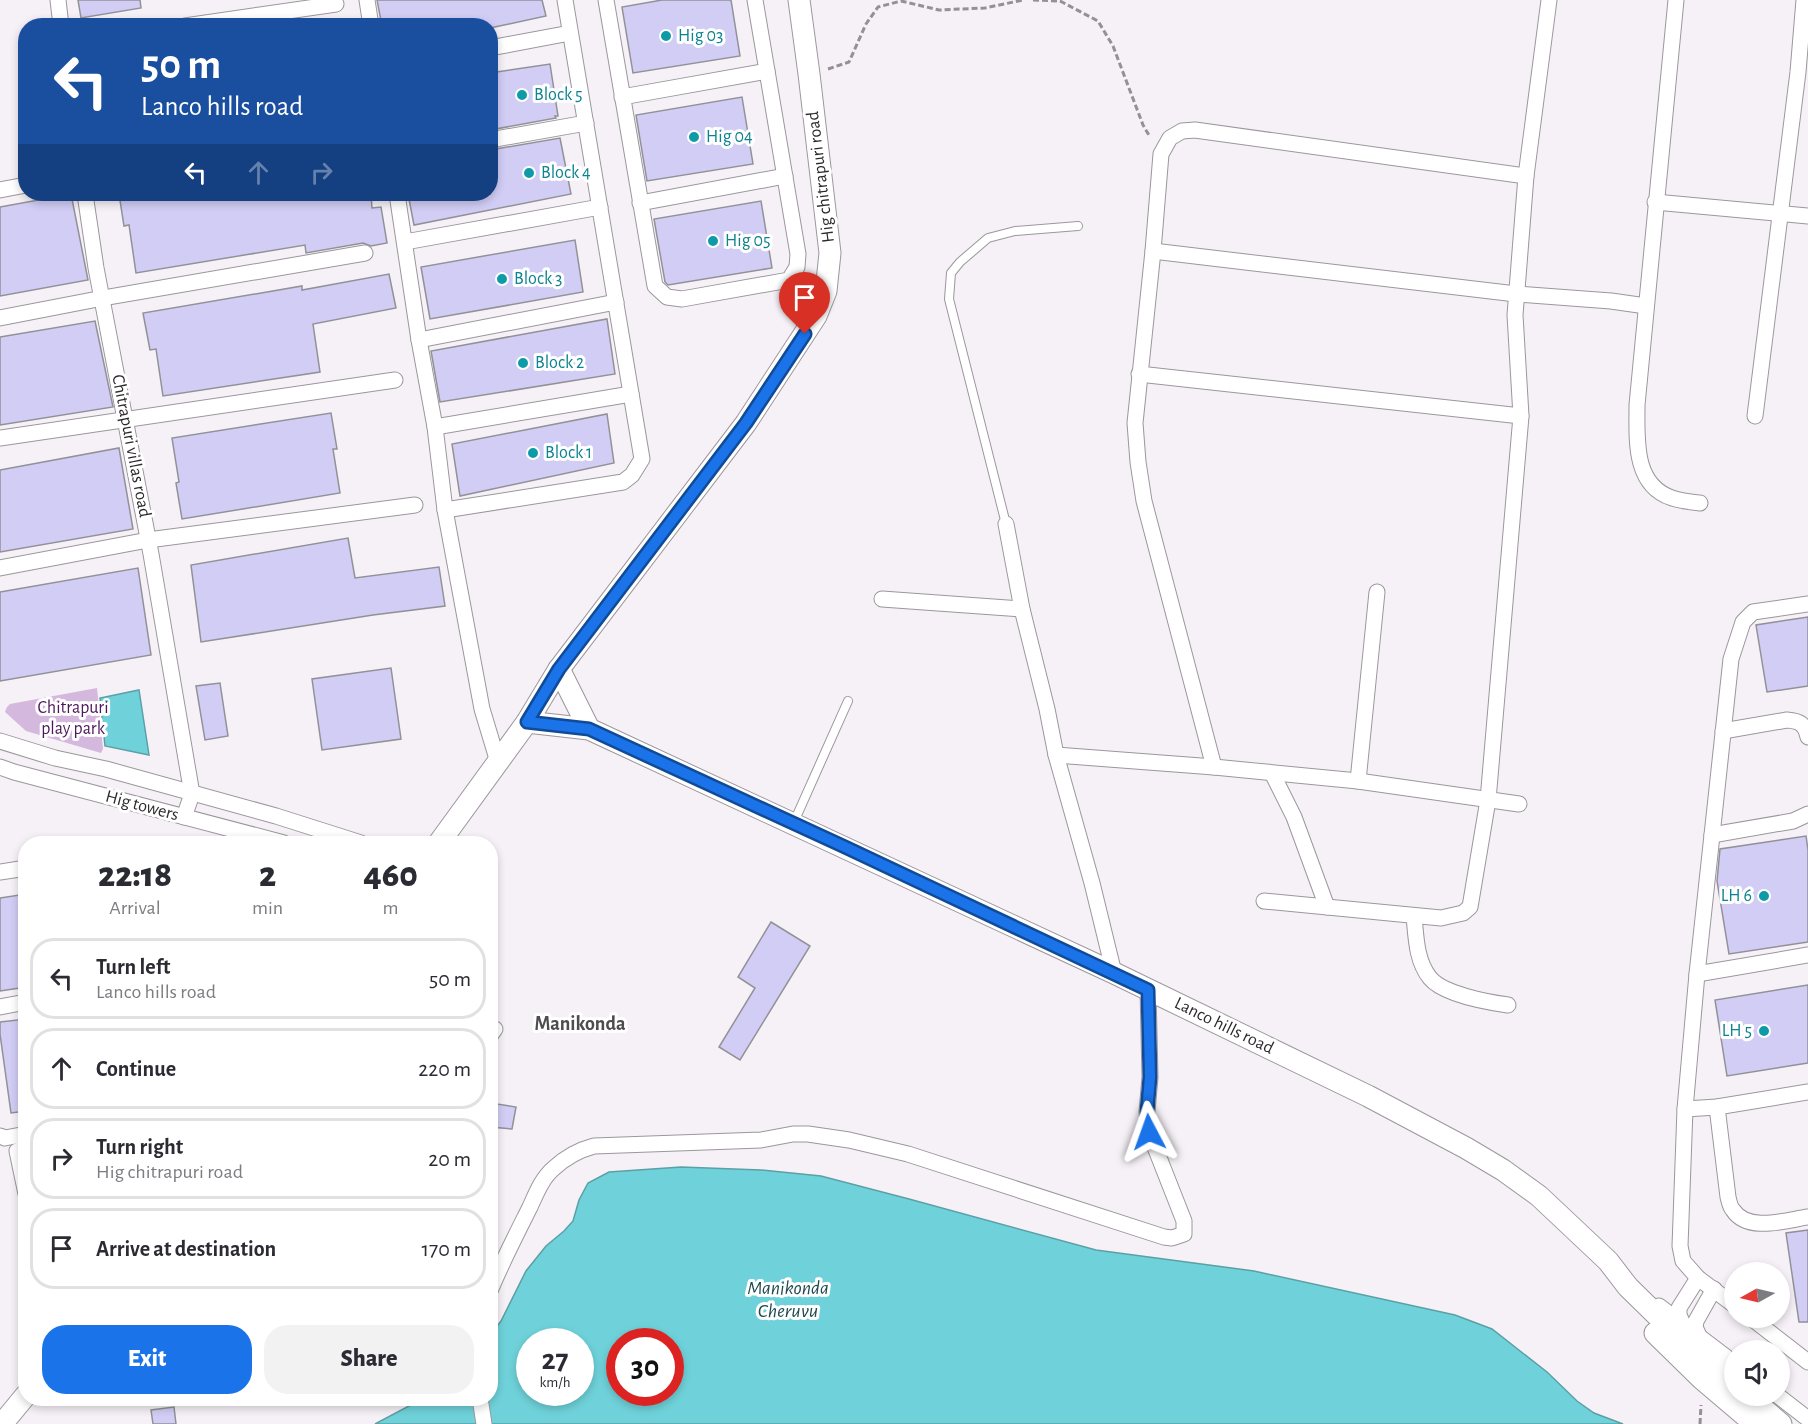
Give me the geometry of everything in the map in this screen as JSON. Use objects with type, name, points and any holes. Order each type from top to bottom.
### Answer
[{"type":"street","points":[[58,0],[60,18]]},
{"type":"street","points":[[367,0],[370,18]]},
{"type":"street","points":[[445,510],[623,482],[632,475],[642,459],[565,0]]},
{"type":"street","points":[[606,0],[655,286],[667,297],[682,299],[789,280],[797,267],[798,254],[755,0]]},
{"type":"street","name":"Hig chitrapuri road","points":[[444,836],[527,722],[559,669],[746,423],[816,316],[826,291],[830,253],[799,0]]},
{"type":"street","points":[[1264,901],[1441,918],[1463,914],[1470,907],[1488,800],[1521,416],[1515,315],[1516,294],[1526,176],[1549,0]]},
{"type":"street","points":[[1676,0],[1637,405],[1637,449],[1644,476],[1660,492],[1671,497],[1700,503]]},
{"type":"street","points":[[1755,416],[1779,213],[1803,72],[1804,0]]},
{"type":"street","points":[[240,18],[336,4]]},
{"type":"street","points":[[498,46],[570,33]]},
{"type":"street","points":[[622,97],[767,71]]},
{"type":"street","points":[[498,139],[586,123]]},
{"type":"street","points":[[1214,767],[1144,501],[1138,462],[1135,423],[1161,154],[1170,138],[1182,131],[1195,130],[1526,176]]},
{"type":"street","points":[[640,204],[785,176]]},
{"type":"street","points":[[0,190],[18,187]]},
{"type":"street","name":"Chitrapuri villas road","points":[[86,201],[96,268],[148,540],[192,794]]},
{"type":"street","points":[[398,201],[435,427],[445,510],[482,709],[498,762]]},
{"type":"street","points":[[1655,202],[1808,216]]},
{"type":"street","points":[[405,242],[600,207]]},
{"type":"street","points":[[1153,251],[1516,294],[1646,306]]},
{"type":"street","points":[[0,318],[365,253]]},
{"type":"street","points":[[419,340],[616,302]]},
{"type":"street","points":[[1139,374],[1521,416]]},
{"type":"street","points":[[0,438],[394,380]]},
{"type":"street","points":[[435,427],[632,394]]},
{"type":"street","points":[[0,568],[148,540],[415,506]]},
{"type":"street","points":[[1006,524],[1022,609],[1056,755],[1090,874],[1114,973]]},
{"type":"street","points":[[1358,781],[1377,592]]},
{"type":"street","points":[[882,599],[1022,609]]},
{"type":"street","points":[[1724,1297],[1698,1278],[1683,1261],[1681,1254],[1685,1109],[1731,659],[1743,621],[1753,612],[1808,604]]},
{"type":"street","points":[[559,669],[589,729]]},
{"type":"street","points":[[1723,731],[1787,720],[1798,721],[1805,727],[1808,737]]},
{"type":"street","name":"Lanco hills road","points":[[527,722],[589,729],[1114,973],[1368,1096],[1466,1148],[1503,1170],[1539,1196],[1608,1261],[1628,1287]]},
{"type":"street","points":[[4,745],[276,816],[339,836]]},
{"type":"street","points":[[1056,755],[1358,781],[1519,804]]},
{"type":"street","name":"Hig towers","points":[[0,767],[257,836]]},
{"type":"street","points":[[1272,773],[1294,817],[1327,907]]},
{"type":"street","points":[[184,817],[192,794]]},
{"type":"street","points":[[1712,835],[1793,821],[1808,814]]},
{"type":"street","points":[[0,872],[18,869]]},
{"type":"street","points":[[1414,916],[1421,963],[1430,979],[1444,988],[1488,1002],[1508,1005]]},
{"type":"street","points":[[1697,974],[1808,956]]},
{"type":"street","points":[[498,1273],[537,1191],[553,1168],[573,1153],[594,1146],[761,1140],[793,1134],[849,1140],[908,1154],[1164,1237],[1178,1237],[1184,1234],[1184,1221],[1149,1132],[1147,1112],[1150,1077],[1148,990]]},
{"type":"street","points":[[0,1007],[18,1004]]},
{"type":"street","points":[[1685,1109],[1717,1107],[1808,1092]]},
{"type":"street","points":[[1717,1107],[1728,1197],[1733,1211],[1746,1222],[1759,1224],[1808,1217]]},
{"type":"street","points":[[0,1136],[5,1138],[18,1136]]},
{"type":"street","points":[[1683,1324],[1679,1308],[1698,1278]]},
{"type":"street","points":[[1628,1287],[1676,1334],[1724,1375]]},
{"type":"street","points":[[1628,1287],[1637,1316],[1702,1379],[1755,1424]]},
{"type":"street","points":[[1700,1338],[1695,1327],[1696,1320],[1714,1289]]},
{"type":"street","points":[[1659,1306],[1724,1356]]},
{"type":"street","points":[[1764,1328],[1808,1362]]},
{"type":"street","points":[[2,1424],[18,1405]]},
{"type":"street","points":[[1790,1405],[1808,1419]]},
{"type":"street","points":[[481,1406],[484,1424]]},
{"type":"street","points":[[1760,1406],[1781,1424]]},
{"type":"lane","points":[[1006,524],[949,299],[951,273],[960,262],[988,238],[1015,231],[1078,226]]},
{"type":"lane","points":[[794,824],[848,701]]},
{"type":"path","points":[[809,74],[849,62],[866,24],[878,7],[901,1],[939,10],[985,8],[1023,0]]},
{"type":"path","points":[[1033,0],[1060,1],[1098,21],[1113,46],[1143,125],[1161,154]]},
{"type":"green space","name":"Chitrapuri play park","points":[[97,688],[103,749],[101,753],[26,731],[5,712],[10,704]]},
{"type":"water","points":[[139,690],[149,755],[105,746],[100,698]]},
{"type":"water","name":"Manikonda Cheruvu","points":[[681,1167],[761,1170],[821,1176],[1096,1250],[1254,1271],[1455,1315],[1492,1329],[1547,1372],[1577,1401],[1594,1413],[1623,1424],[375,1424],[409,1406],[498,1406],[498,1325],[526,1271],[546,1246],[573,1221],[579,1200],[588,1183],[609,1172]]},
{"type":"building","points":[[78,0],[140,0],[141,8],[81,18]]},
{"type":"building","points":[[377,0],[542,0],[546,16],[498,26],[498,18],[380,18]]},
{"type":"building","name":"Hig 03","points":[[662,0],[731,0],[740,56],[633,73],[622,7]]},
{"type":"building","name":"Block 5","points":[[550,64],[558,116],[498,129],[498,72]]},
{"type":"building","name":"Hig 04","points":[[742,97],[753,164],[647,181],[636,115]]},
{"type":"building","name":"Block 4","points":[[560,138],[571,194],[414,225],[409,201],[498,201],[498,149]]},
{"type":"building","points":[[33,201],[72,201],[88,280],[0,296],[0,207]]},
{"type":"building","points":[[120,201],[372,201],[372,208],[381,207],[387,243],[371,246],[363,243],[306,253],[305,245],[136,273],[129,225],[124,226]]},
{"type":"building","name":"Hig 05","points":[[761,201],[772,268],[668,285],[665,282],[654,219]]},
{"type":"building","name":"Block 3","points":[[575,240],[583,292],[430,319],[421,267]]},
{"type":"building","points":[[389,274],[396,308],[313,324],[320,372],[163,396],[156,349],[150,350],[143,313],[302,286],[302,290]]},
{"type":"building","name":"Block 2","points":[[607,319],[615,374],[440,402],[431,351]]},
{"type":"building","points":[[95,321],[113,407],[0,425],[0,337]]},
{"type":"building","points":[[331,413],[337,449],[333,449],[340,493],[182,519],[172,438]]},
{"type":"building","name":"Block 1","points":[[607,414],[614,463],[460,496],[452,444]]},
{"type":"building","points":[[119,448],[133,529],[0,552],[0,470]]},
{"type":"building","points":[[348,538],[355,578],[439,567],[445,606],[201,642],[191,565]]},
{"type":"building","points":[[138,568],[151,655],[0,681],[0,592]]},
{"type":"building","points":[[1808,617],[1808,686],[1767,692],[1756,625]]},
{"type":"building","points":[[391,668],[401,739],[322,750],[312,679]]},
{"type":"building","points":[[220,683],[228,736],[205,740],[196,686]]},
{"type":"building","name":"LH 6","points":[[1806,836],[1808,942],[1729,954],[1717,881],[1720,849]]},
{"type":"building","points":[[18,895],[18,988],[0,991],[0,898]]},
{"type":"building","points":[[771,922],[810,946],[740,1060],[719,1047],[755,988],[738,977]]},
{"type":"building","name":"LH 5","points":[[1808,985],[1808,1063],[1727,1076],[1715,1000]]},
{"type":"building","points":[[18,1020],[18,1112],[11,1113],[0,1022]]},
{"type":"building","points":[[498,1104],[516,1107],[512,1129],[498,1128]]},
{"type":"building","points":[[1808,1230],[1808,1322],[1799,1322],[1786,1233]]},
{"type":"building","points":[[174,1407],[176,1424],[153,1424],[151,1410]]},
{"type":"place","name":"Hig 03","points":[[666,36]]},
{"type":"place","name":"Block 5","points":[[522,95]]},
{"type":"place","name":"Hig 04","points":[[694,137]]},
{"type":"place","name":"Block 4","points":[[529,173]]},
{"type":"place","name":"Hig 05","points":[[713,241]]},
{"type":"place","name":"Block 3","points":[[502,279]]},
{"type":"place","name":"Block 2","points":[[523,363]]},
{"type":"place","name":"Block 1","points":[[533,453]]},
{"type":"place","name":"LH 6","points":[[1764,896]]},
{"type":"place","name":"LH 5","points":[[1764,1031]]},
{"type":"district","name":"Manikonda","points":[[580,1024]]},
{"type":"route","points":[[805,334],[746,423],[559,669],[527,722],[589,729],[1148,990],[1150,1077],[1147,1112],[1149,1132]]}]
